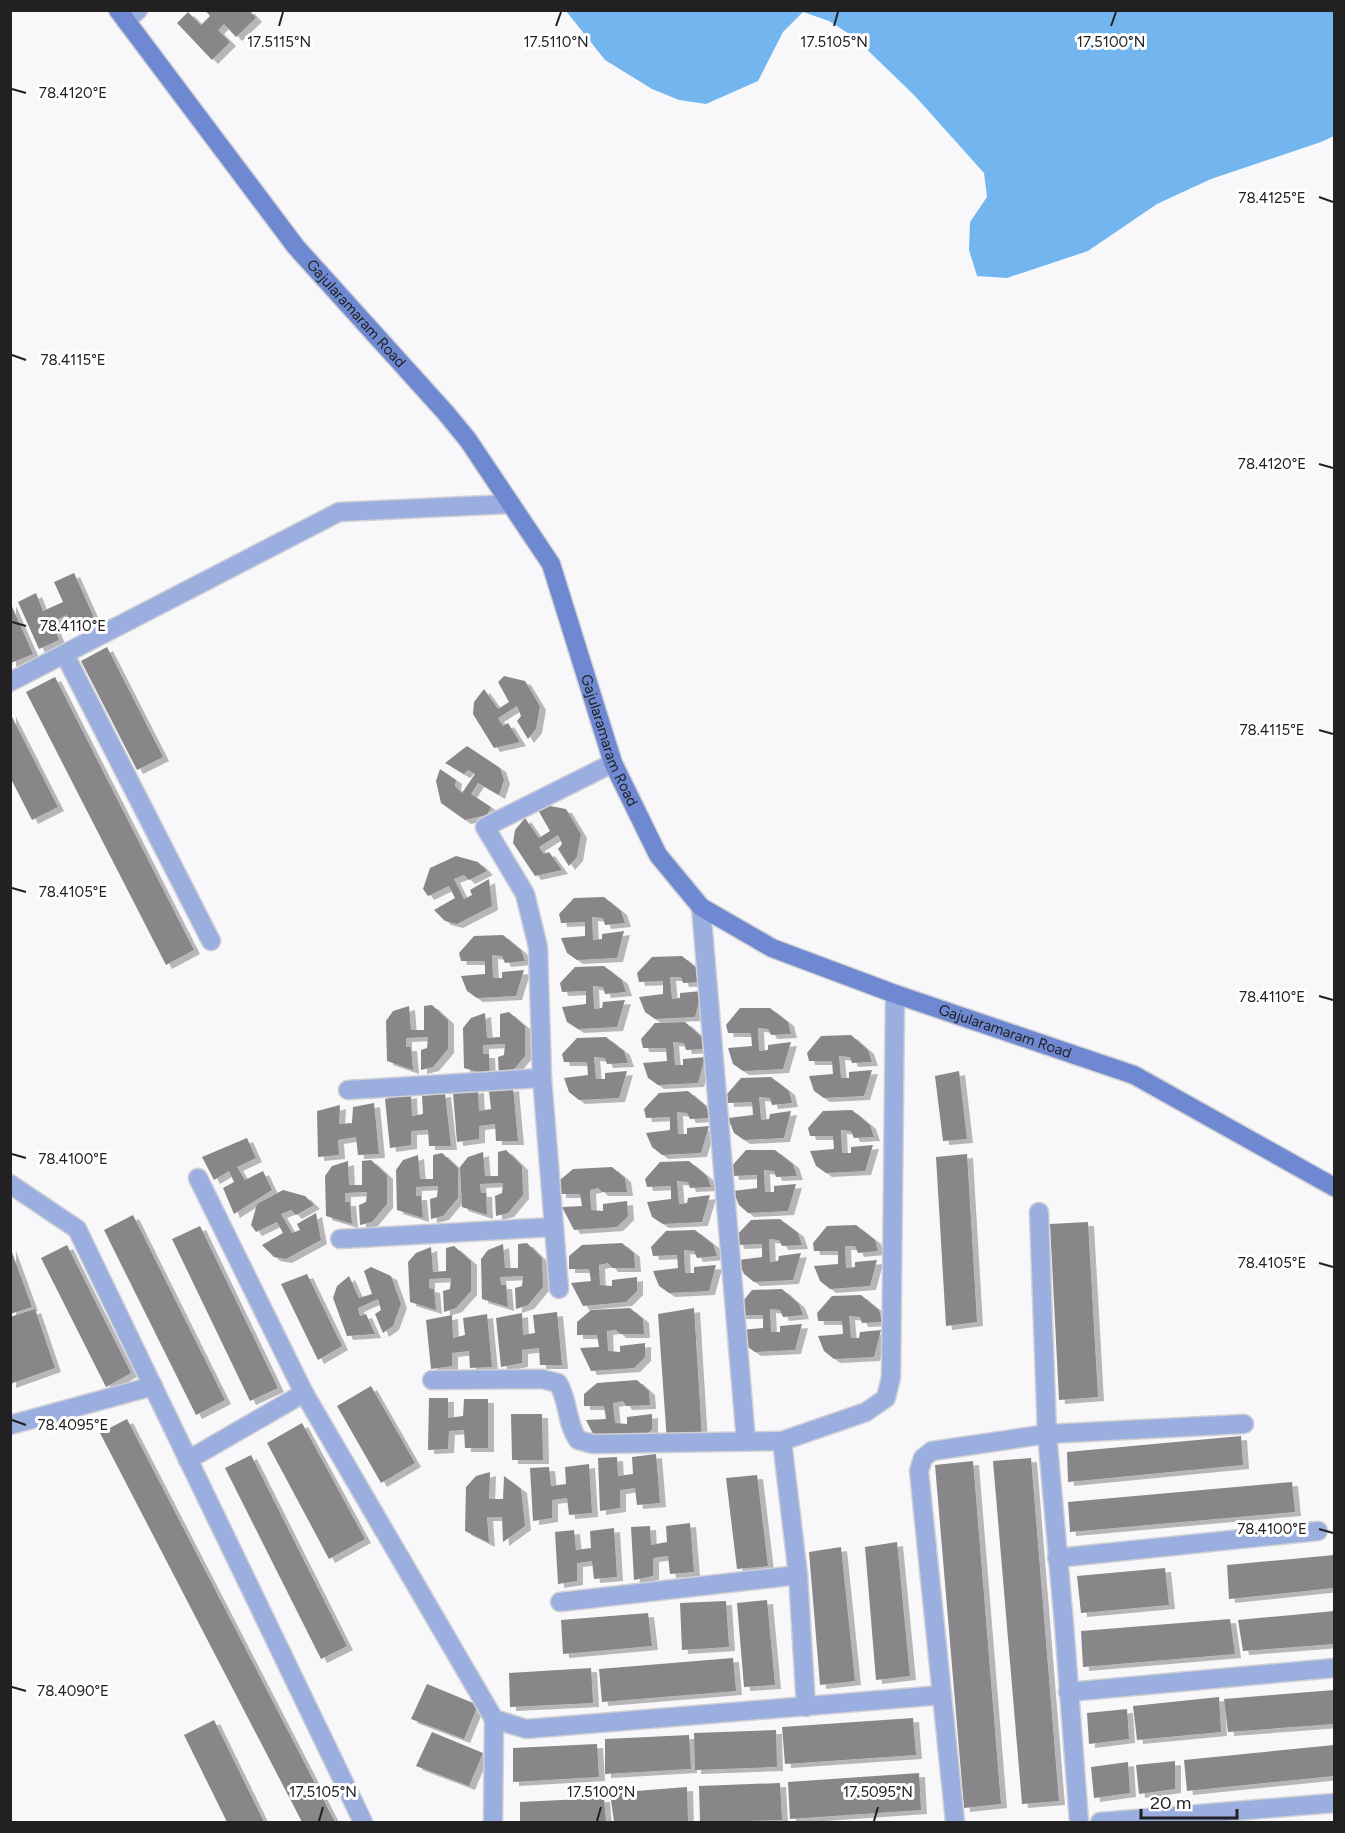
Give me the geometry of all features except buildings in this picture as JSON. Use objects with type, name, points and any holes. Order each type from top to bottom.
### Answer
[{"type":"main road","name":"Gajularamaram Road","points":[[127,14],[296,247],[468,440],[550,564],[613,764],[658,855],[701,907],[772,948],[895,994],[1134,1075],[1335,1187]]},
{"type":"street","points":[[10,682],[339,512],[511,504]]},
{"type":"street","points":[[65,655],[211,941]]},
{"type":"street","points":[[559,1289],[542,1078],[538,946],[525,894],[485,826],[613,764]]},
{"type":"street","points":[[701,907],[746,1441]]},
{"type":"street","points":[[432,1380],[542,1379],[558,1383],[564,1394],[572,1431],[578,1440],[593,1444],[782,1441],[866,1412],[886,1398],[891,1377],[895,994]]},
{"type":"street","points":[[348,1090],[542,1078]]},
{"type":"street","points":[[198,1178],[304,1393],[494,1719],[493,1822]]},
{"type":"street","points":[[10,1184],[77,1229],[363,1822]]},
{"type":"street","points":[[1039,1212],[1047,1434],[1079,1822]]},
{"type":"street","points":[[340,1239],[554,1227]]},
{"type":"street","points":[[10,1425],[153,1386]]},
{"type":"street","points":[[189,1460],[304,1393]]},
{"type":"street","points":[[955,1822],[919,1471],[923,1458],[932,1451],[1047,1434],[1244,1424]]},
{"type":"street","points":[[782,1441],[798,1575],[806,1707]]},
{"type":"street","points":[[1057,1558],[1318,1531]]},
{"type":"street","points":[[560,1602],[798,1575]]},
{"type":"street","points":[[1068,1692],[1335,1668]]},
{"type":"street","points":[[494,1719],[526,1729],[942,1695]]},
{"type":"street","points":[[1100,1822],[1335,1803]]},
{"type":"water","points":[[566,11],[1334,11],[1334,136],[1211,179],[1157,204],[1088,251],[1007,278],[977,276],[969,250],[970,222],[987,197],[984,173],[915,96],[854,37],[829,21],[803,12],[783,32],[758,81],[706,104],[679,100],[652,89],[605,60]]}]
